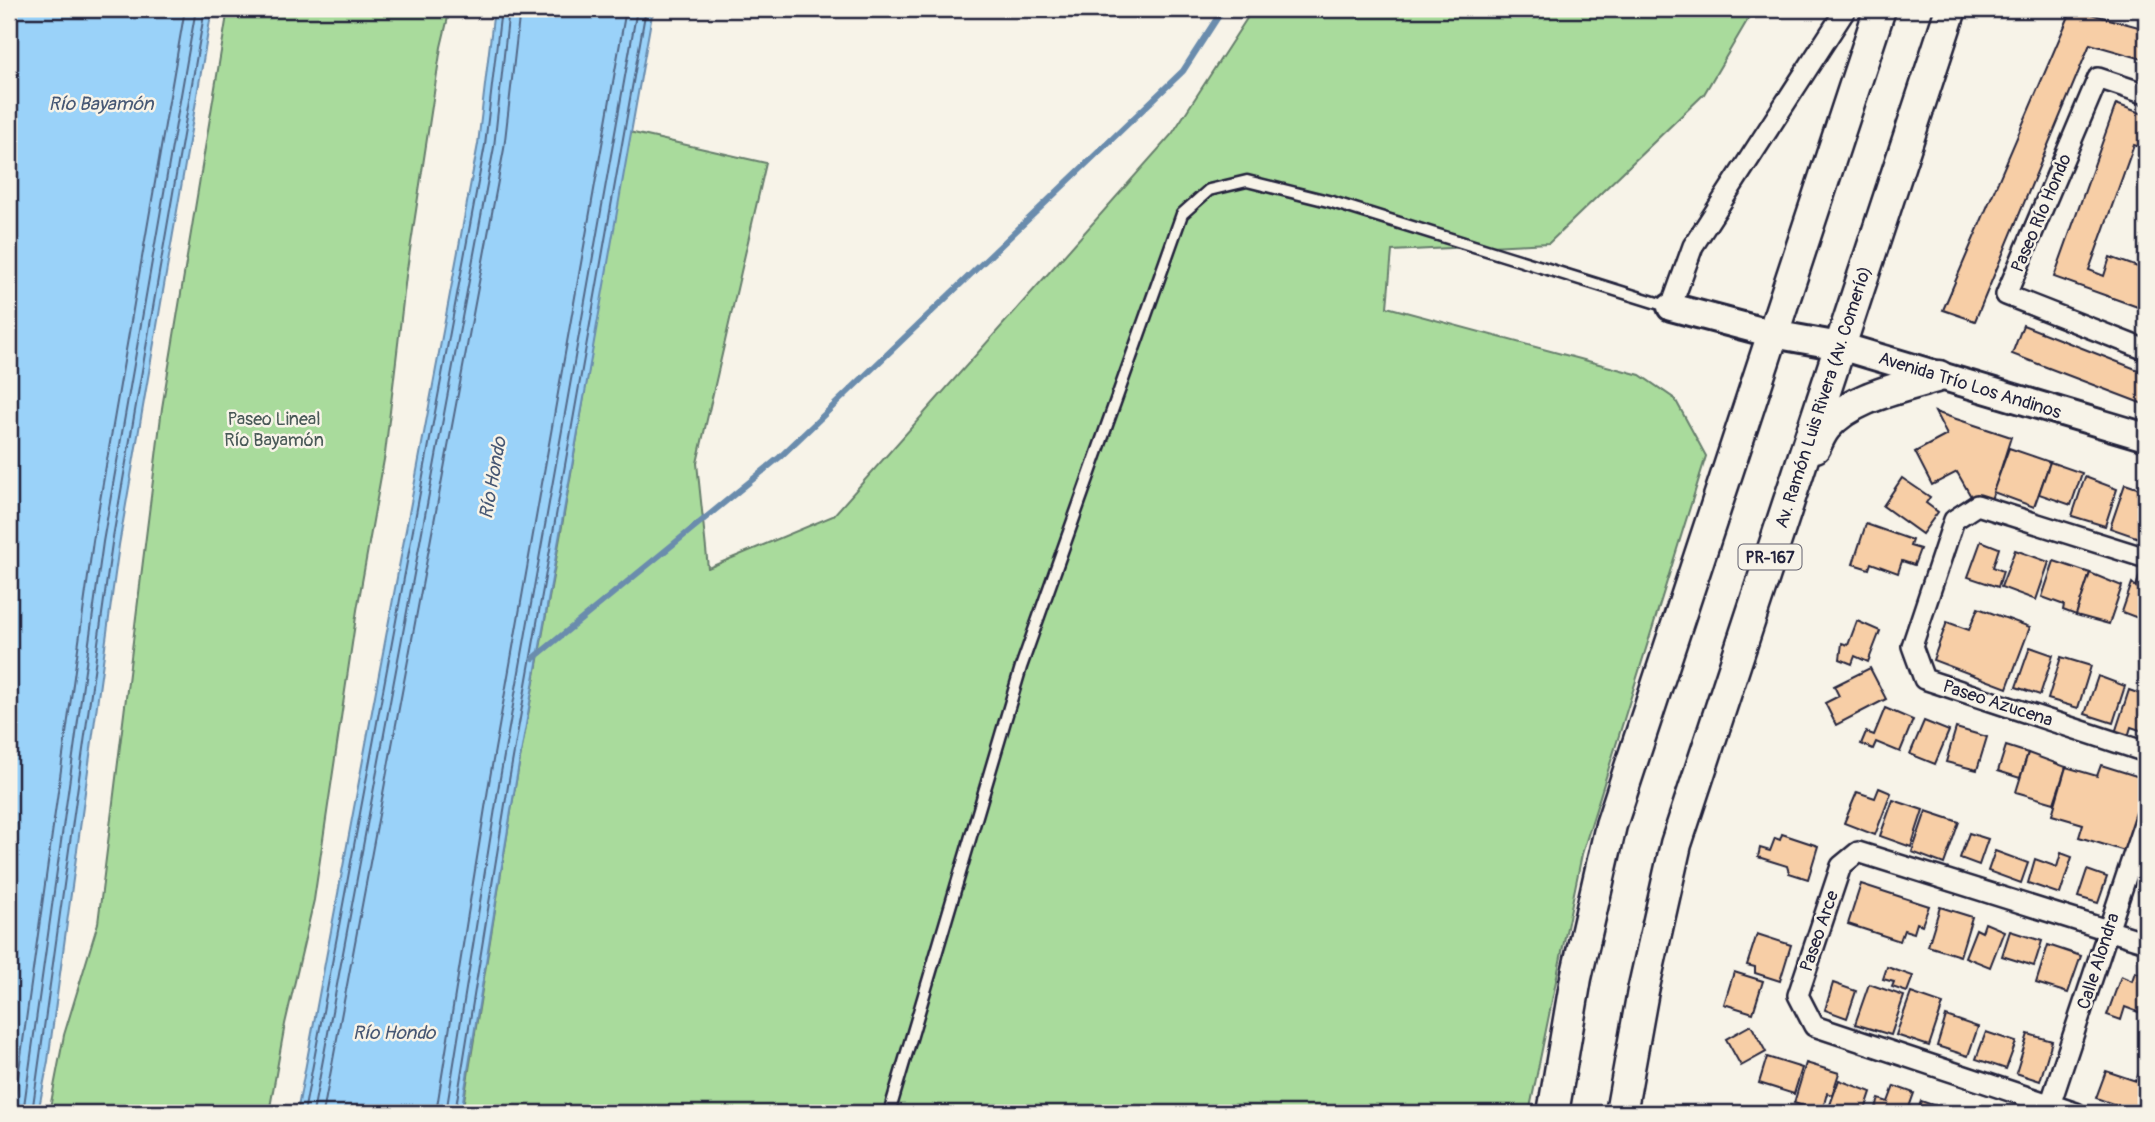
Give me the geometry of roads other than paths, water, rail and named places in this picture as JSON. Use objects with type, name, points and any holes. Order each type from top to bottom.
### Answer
[{"type":"main road","points":[[1553,1113],[1576,978],[1611,825],[1880,9]]},
{"type":"main road","name":"Av. Ramón Luis Rivera (Av. Comerío)","points":[[1621,1113],[1643,991],[1676,844],[1951,9]]},
{"type":"main road","points":[[1794,484],[1825,428],[1841,414],[1859,403],[1939,376]]},
{"type":"street","points":[[1671,307],[1693,246],[1846,9]]},
{"type":"street","name":"Paseo Río Hondo","points":[[2146,94],[2098,78],[2006,295],[2146,350]]},
{"type":"street","name":"Avenida Trío Los Andinos","points":[[1671,307],[1773,334],[1840,346],[2146,437]]},
{"type":"street","name":"Paseo Azucena","points":[[2146,558],[1977,505],[1954,520],[1912,646],[1924,679],[2146,752]]},
{"type":"street","name":"Calle Alondra","points":[[2050,1105],[2146,817]]},
{"type":"street","name":"Paseo Arce","points":[[2050,1105],[1814,1026],[1798,995],[1802,982],[1841,866],[1858,852],[2109,929]]},
{"type":"street","points":[[2109,929],[2146,942]]},
{"type":"street","points":[[2050,1105],[2076,1113]]},
{"type":"lane","points":[[889,1113],[1021,667],[1182,214],[1209,190],[1247,181],[1332,202],[1671,307]]},
{"type":"water","name":"Río Bayamón","points":[[9,9],[212,9],[119,545],[48,1061],[38,1113],[9,1113]]},
{"type":"water","name":"Río Hondo","points":[[494,9],[653,9],[515,787],[461,1113],[297,1113],[478,144]]},
{"type":"waterway","points":[[534,658],[780,457],[1183,71],[1223,9]]},
{"type":"park label","name":"Paseo Lineal Río Bayamón","points":[[274,429]]}]
